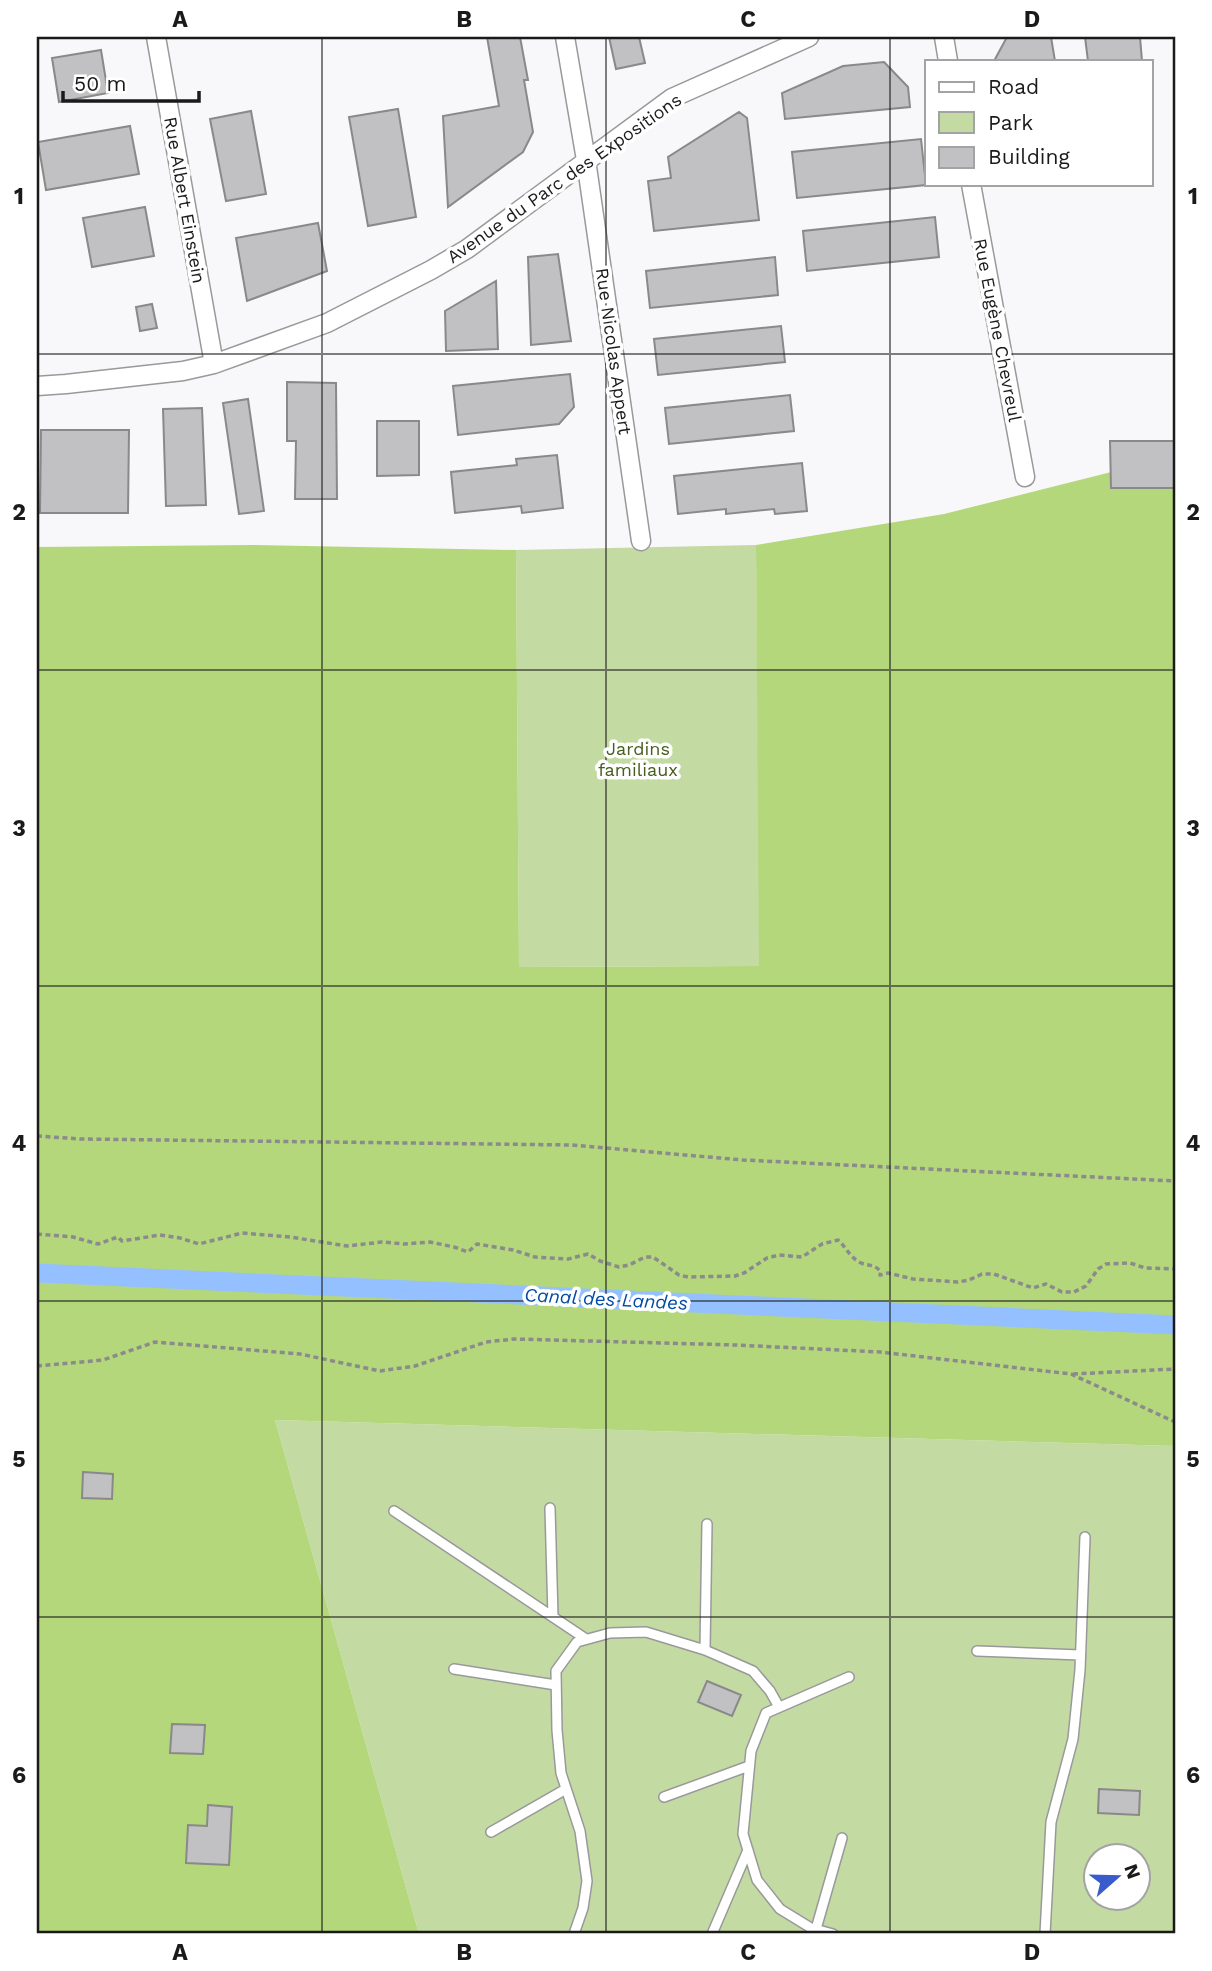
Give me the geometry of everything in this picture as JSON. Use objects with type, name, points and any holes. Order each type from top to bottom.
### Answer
[{"type":"street","name":"Rue Albert Einstein","points":[[156,37],[214,364]]},
{"type":"street","points":[[565,37],[586,160]]},
{"type":"street","name":"Avenue du Parc des Expositions","points":[[37,386],[183,371],[214,364],[327,323],[467,249],[673,98],[809,37]]},
{"type":"street","points":[[944,37],[948,60]]},
{"type":"street","name":"Rue Nicolas Appert","points":[[586,160],[641,541]]},
{"type":"street","name":"Rue Eugène Chevreul","points":[[971,186],[1025,477]]},
{"type":"lane","points":[[550,1508],[552,1617]]},
{"type":"lane","points":[[394,1511],[586,1639]]},
{"type":"lane","points":[[705,1650],[707,1524]]},
{"type":"lane","points":[[1045,1934],[1051,1822],[1073,1739],[1080,1655],[1084,1537]]},
{"type":"lane","points":[[574,1934],[583,1908],[587,1881],[580,1831],[561,1773],[556,1671],[577,1642],[610,1633],[646,1632],[705,1650],[753,1671],[779,1707]]},
{"type":"lane","points":[[976,1651],[1080,1655]]},
{"type":"lane","points":[[454,1669],[556,1685]]},
{"type":"lane","points":[[833,1934],[811,1928],[780,1909],[757,1880],[743,1835],[751,1751],[766,1713],[849,1677]]},
{"type":"lane","points":[[664,1797],[750,1766]]},
{"type":"lane","points":[[491,1832],[566,1789]]},
{"type":"lane","points":[[816,1929],[842,1838]]},
{"type":"lane","points":[[712,1934],[748,1850]]},
{"type":"path","points":[[37,1136],[80,1139],[571,1145],[743,1160],[1175,1181]]},
{"type":"path","points":[[37,1234],[73,1237],[98,1244],[118,1237],[121,1241],[160,1235],[199,1244],[242,1233],[290,1237],[347,1247],[382,1242],[430,1242],[468,1252],[473,1246],[479,1245],[535,1257],[568,1259],[588,1254],[619,1267],[649,1256],[679,1275],[692,1278],[741,1274],[766,1258],[779,1255],[802,1257],[817,1247],[838,1240],[864,1265],[878,1268],[880,1275],[888,1273],[913,1279],[958,1282],[989,1273],[1033,1288],[1046,1284],[1062,1292],[1074,1292],[1086,1286],[1098,1269],[1106,1264],[1129,1263],[1145,1268],[1175,1269]]},
{"type":"path","points":[[37,1366],[103,1360],[155,1342],[300,1354],[380,1371],[415,1366],[486,1342],[515,1339],[880,1352],[1071,1374],[1175,1369]]},
{"type":"path","points":[[1071,1374],[1175,1422]]},
{"type":"green space","points":[[1175,446],[1175,1446],[275,1420],[419,1934],[37,1934],[37,547],[251,545],[516,550],[519,967],[759,966],[756,545],[944,514],[1163,459]]},
{"type":"green space","name":"Jardins familiaux","points":[[756,545],[760,966],[519,967],[516,550]]},
{"type":"green space","points":[[275,1420],[1175,1446],[1175,1934],[419,1934]]},
{"type":"building","points":[[487,37],[520,37],[533,132],[523,152],[448,207],[443,116],[499,106]]},
{"type":"building","points":[[609,37],[639,37],[645,63],[616,69]]},
{"type":"building","points":[[1007,37],[1051,37],[1055,60],[995,60]]},
{"type":"building","points":[[1085,37],[1140,37],[1142,60],[1088,60]]},
{"type":"building","points":[[101,50],[108,93],[59,102],[52,58]]},
{"type":"building","points":[[884,62],[908,87],[910,107],[785,119],[782,93],[843,66]]},
{"type":"building","points":[[398,109],[416,217],[368,226],[349,117]]},
{"type":"building","points":[[251,111],[266,194],[226,201],[210,119]]},
{"type":"building","points":[[739,112],[747,118],[759,220],[654,231],[648,181],[671,178],[668,157]]},
{"type":"building","points":[[130,126],[139,174],[46,190],[38,142]]},
{"type":"building","points":[[921,139],[925,185],[797,198],[792,152]]},
{"type":"building","points":[[145,207],[154,256],[92,267],[83,218]]},
{"type":"building","points":[[935,217],[939,257],[807,271],[803,231]]},
{"type":"building","points":[[318,223],[327,271],[247,301],[236,238]]},
{"type":"building","points":[[558,254],[571,341],[531,345],[528,257]]},
{"type":"building","points":[[775,257],[778,295],[650,308],[646,271]]},
{"type":"building","points":[[496,281],[498,349],[446,351],[445,311]]},
{"type":"building","points":[[152,304],[157,328],[140,331],[136,307]]},
{"type":"building","points":[[781,326],[785,362],[658,375],[654,339]]},
{"type":"building","points":[[570,374],[574,407],[559,424],[458,435],[453,386]]},
{"type":"building","points":[[287,382],[336,383],[337,499],[295,499],[296,441],[287,441]]},
{"type":"building","points":[[790,395],[794,431],[669,444],[665,408]]},
{"type":"building","points":[[248,399],[264,511],[239,514],[223,403]]},
{"type":"building","points":[[202,408],[206,505],[166,506],[163,409]]},
{"type":"building","points":[[377,421],[419,421],[419,475],[377,476]]},
{"type":"building","points":[[41,430],[129,430],[128,513],[40,513]]},
{"type":"building","points":[[1110,441],[1175,441],[1175,488],[1111,488]]},
{"type":"building","points":[[557,455],[563,508],[522,513],[521,506],[455,513],[451,472],[517,465],[516,459]]},
{"type":"building","points":[[802,463],[807,511],[775,514],[774,509],[726,514],[726,509],[678,514],[674,476]]},
{"type":"building","points":[[83,1472],[113,1474],[112,1499],[82,1498]]},
{"type":"building","points":[[707,1681],[741,1695],[732,1716],[698,1702]]},
{"type":"building","points":[[172,1724],[205,1725],[203,1754],[170,1753]]},
{"type":"building","points":[[1099,1789],[1140,1791],[1139,1815],[1098,1813]]},
{"type":"building","points":[[208,1805],[232,1807],[229,1865],[186,1863],[188,1825],[207,1826]]},
{"type":"waterway","name":"Canal des Landes","points":[[37,1273],[1175,1325]]}]
